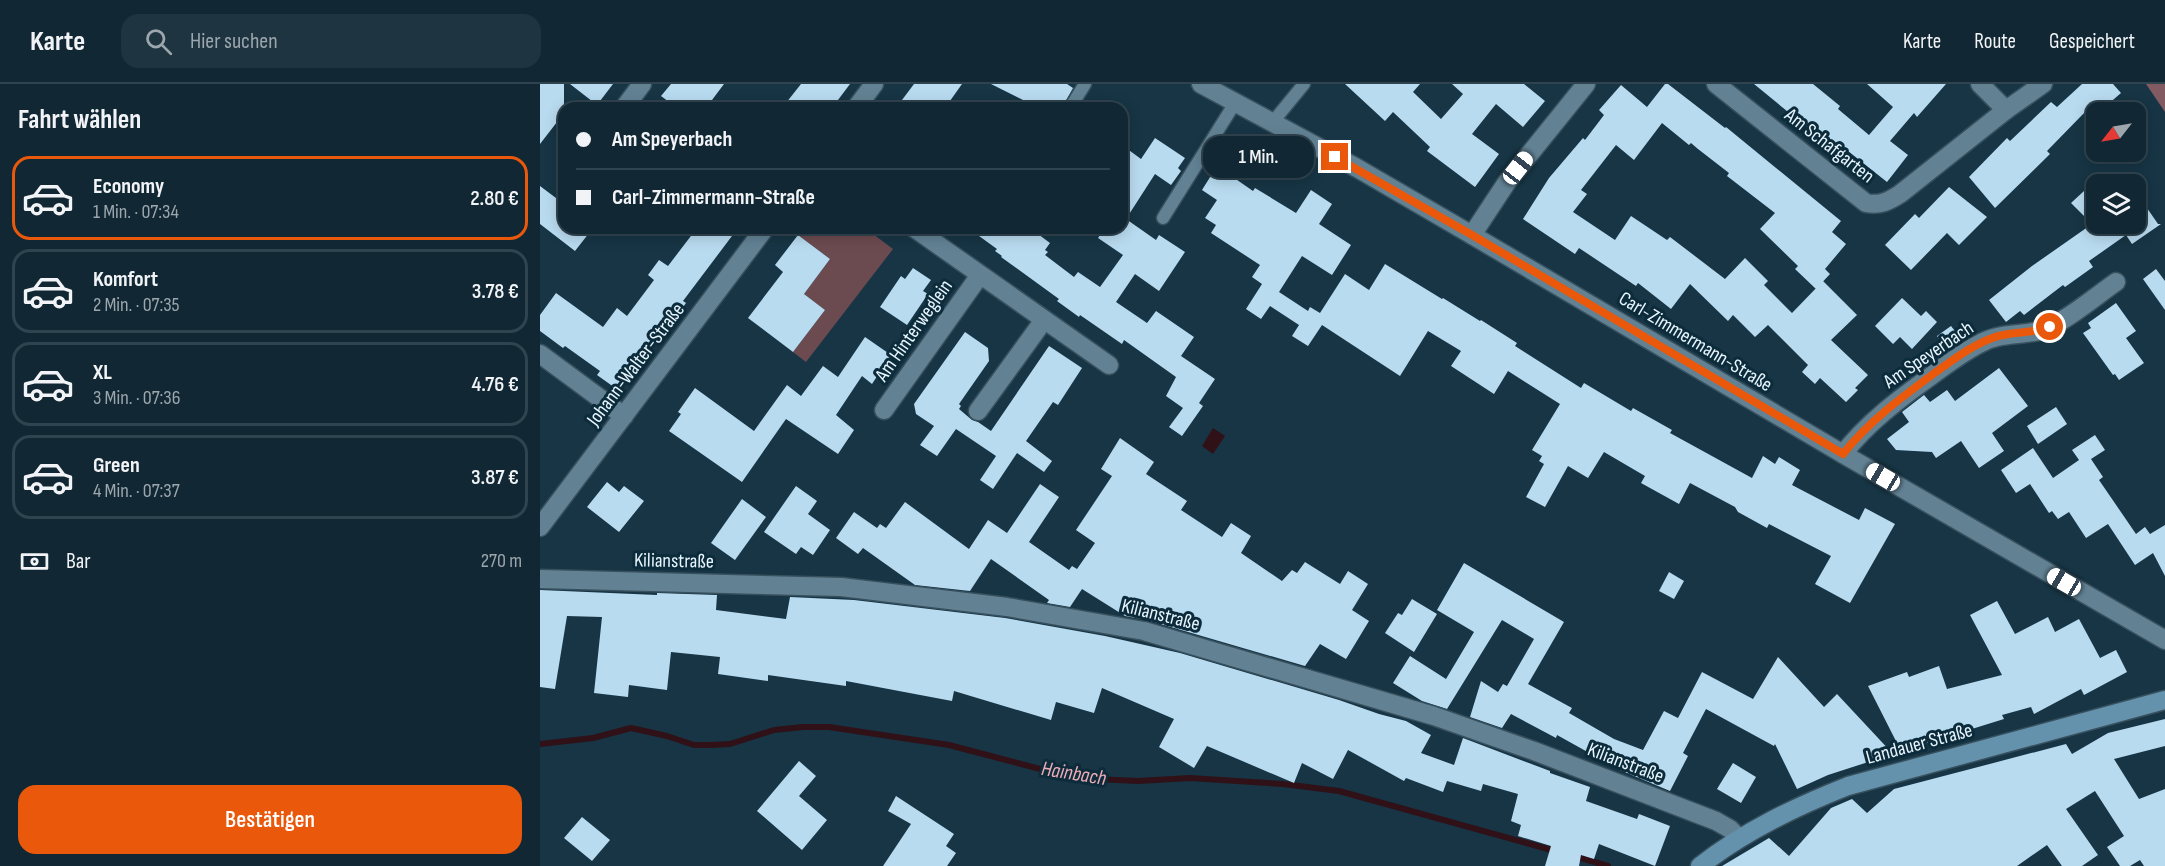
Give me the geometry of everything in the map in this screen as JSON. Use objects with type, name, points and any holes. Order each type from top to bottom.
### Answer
[{"type":"main road","name":"Landauer Straße","points":[[1700,866],[1739,838],[1803,804],[1848,786],[2165,700]]},
{"type":"street","points":[[628,102],[642,84]]},
{"type":"street","points":[[860,102],[874,84]]},
{"type":"street","name":"Carl-Zimmermann-Straße","points":[[1202,84],[1472,235],[1843,454],[2165,640]]},
{"type":"street","points":[[1472,235],[1507,182],[1586,84]]},
{"type":"street","name":"Am Schafgarten","points":[[1716,84],[1866,203],[1874,205],[1900,194],[2006,110],[2043,84]]},
{"type":"street","points":[[1980,84],[2006,110]]},
{"type":"street","name":"Johann-Walter-Straße","points":[[540,527],[760,234]]},
{"type":"street","name":"Am Hinterweglein","points":[[922,234],[1109,365]]},
{"type":"street","name":"Am Hinterweglein","points":[[884,410],[980,275]]},
{"type":"street","name":"Am Speyerbach","points":[[1843,454],[1856,437],[1902,397],[1981,343],[1998,336],[2029,333],[2050,327],[2116,282]]},
{"type":"street","points":[[978,411],[1044,320]]},
{"type":"street","points":[[540,354],[624,416]]},
{"type":"street","name":"Kilianstraße","points":[[540,579],[841,588],[1007,607],[1144,630],[1434,716],[1534,751],[1716,821],[1730,829],[1739,838]]},
{"type":"lane","points":[[1074,102],[1085,84]]},
{"type":"lane","points":[[1272,123],[1304,84]]},
{"type":"lane","points":[[1163,218],[1235,103]]},
{"type":"shaded area","points":[[2146,84],[2165,84],[2165,112]]},
{"type":"shaded area","points":[[873,234],[893,249],[806,362],[793,352],[825,310],[804,294],[830,259],[798,235]]},
{"type":"shaded area","points":[[1213,428],[1225,436],[1213,454],[1202,446]]},
{"type":"building","points":[[540,84],[564,84],[564,102],[558,102],[558,121],[540,144]]},
{"type":"building","points":[[570,84],[613,84],[599,102],[593,102]]},
{"type":"building","points":[[671,84],[724,84],[710,102],[669,102],[661,96]]},
{"type":"building","points":[[801,84],[850,84],[836,102],[787,102]]},
{"type":"building","points":[[914,84],[962,84],[949,102],[900,102]]},
{"type":"building","points":[[991,84],[1067,84],[1073,88],[1065,102],[1025,101]]},
{"type":"building","points":[[1345,84],[1420,84],[1413,92],[1441,119],[1463,94],[1452,84],[1524,84],[1545,101],[1523,127],[1496,104],[1472,134],[1499,154],[1475,187],[1427,151],[1430,147],[1393,112],[1385,121]]},
{"type":"building","points":[[1665,84],[1726,127],[1841,221],[1832,232],[1846,244],[1825,269],[1830,274],[1823,281],[1857,315],[1831,340],[1868,375],[1855,388],[1858,390],[1846,402],[1820,378],[1815,384],[1802,372],[1808,365],[1768,325],[1755,337],[1733,315],[1728,321],[1690,284],[1671,309],[1638,283],[1636,286],[1579,248],[1575,254],[1523,219],[1549,178],[1583,138],[1585,140],[1604,115],[1599,110],[1621,85],[1647,107]],"holes":[[[1662,123],[1729,173],[1727,176],[1775,213],[1760,229],[1798,266],[1795,269],[1816,289],[1792,313],[1764,285],[1768,281],[1745,258],[1725,279],[1670,237],[1667,240],[1631,216],[1615,240],[1573,212],[1587,194],[1581,190],[1616,145],[1634,160]]]},
{"type":"building","points":[[1754,84],[1813,84],[1840,106],[1838,109],[1869,135],[1893,107],[1867,84],[1946,84],[1917,117],[1914,113],[1890,141],[1908,155],[1887,182],[1848,151],[1843,157]]},
{"type":"building","points":[[2082,84],[2113,84],[2121,93],[2111,102],[2086,102],[2086,112],[2047,151],[2050,154],[1995,208],[1969,177],[2007,138],[2010,141],[2051,102],[2057,107]]},
{"type":"building","points":[[1155,138],[1185,158],[1178,168],[1181,171],[1171,185],[1155,174],[1128,216],[1128,149],[1141,159]]},
{"type":"building","points":[[1217,166],[1253,191],[1255,188],[1296,213],[1311,190],[1332,204],[1319,224],[1351,245],[1332,275],[1302,256],[1279,292],[1308,311],[1310,307],[1320,313],[1345,274],[1369,290],[1385,264],[1481,320],[1517,343],[1515,346],[1581,388],[1584,383],[1631,411],[1633,408],[1672,430],[1670,433],[1752,478],[1763,456],[1775,464],[1779,457],[1800,470],[1792,485],[1859,520],[1865,508],[1895,524],[1850,603],[1815,584],[1831,556],[1769,524],[1767,528],[1738,512],[1735,507],[1690,483],[1679,504],[1641,483],[1645,476],[1604,452],[1588,478],[1568,466],[1545,507],[1526,497],[1544,464],[1539,461],[1542,456],[1532,450],[1560,404],[1508,371],[1494,394],[1451,366],[1461,351],[1428,331],[1400,376],[1322,325],[1308,346],[1292,336],[1299,325],[1270,306],[1261,319],[1246,309],[1262,284],[1252,277],[1260,265],[1211,233],[1216,225],[1205,218],[1217,200],[1202,190]]},
{"type":"building","points":[[540,186],[558,200],[558,234],[588,234],[575,251],[540,224]]},
{"type":"building","points":[[1949,187],[1987,217],[1959,245],[1947,233],[1911,270],[1885,245],[1915,214],[1919,218]]},
{"type":"building","points":[[2084,191],[2086,193],[2086,218],[2071,203]]},
{"type":"building","points":[[2146,207],[2158,224],[2161,224],[2132,244],[2126,235],[2089,261],[2093,267],[2065,287],[2063,285],[2024,315],[2020,311],[2006,322],[1989,300],[2086,228],[2086,234],[2146,234]]},
{"type":"building","points":[[1128,220],[1156,240],[1159,235],[1185,252],[1159,291],[1135,274],[1116,302],[1147,323],[1156,311],[1194,337],[1181,356],[1215,379],[1199,403],[1203,406],[1182,436],[1169,427],[1183,408],[1166,396],[1176,377],[1124,340],[1122,344],[1080,315],[1079,317],[1057,301],[1059,299],[1001,257],[995,251],[997,249],[976,234],[1038,234],[1050,243],[1045,250],[1048,252],[1045,255],[1074,277],[1078,272],[1100,287],[1123,255],[1098,238],[1101,234],[1128,234]]},
{"type":"building","points":[[692,234],[733,234],[683,301],[686,303],[659,340],[656,337],[618,390],[597,375],[600,371],[540,331],[540,315],[556,293],[603,327],[617,308],[627,316],[654,280],[648,275],[659,260],[668,266]]},
{"type":"building","points":[[798,235],[830,259],[804,294],[825,310],[793,352],[748,318],[783,272],[775,265]]},
{"type":"building","points":[[913,268],[931,280],[923,291],[928,294],[907,325],[880,307],[901,276],[905,279]]},
{"type":"building","points":[[2156,269],[2165,281],[2165,310],[2143,279]]},
{"type":"building","points":[[1902,298],[1921,316],[1926,311],[1937,322],[1912,349],[1900,337],[1893,344],[1875,326]]},
{"type":"building","points":[[2116,303],[2136,331],[2126,338],[2144,363],[2119,380],[2083,333],[2091,328],[2088,323]]},
{"type":"building","points":[[1951,326],[1962,340],[1947,350],[1937,336]]},
{"type":"building","points":[[965,332],[988,348],[989,361],[959,404],[961,406],[959,409],[991,431],[1049,346],[1082,368],[1058,405],[1053,402],[1026,441],[1052,461],[1044,472],[1017,453],[993,489],[980,480],[996,456],[956,429],[937,456],[920,445],[934,426],[916,414],[914,404]]},
{"type":"building","points":[[865,337],[891,355],[872,384],[862,376],[836,415],[854,430],[838,454],[786,419],[742,482],[669,431],[681,414],[678,412],[695,388],[754,431],[787,385],[801,396],[823,366],[838,377]]},
{"type":"building","points":[[1999,368],[2028,406],[1992,433],[2004,451],[1979,468],[1961,441],[1936,458],[1932,452],[1896,450],[1887,439],[1909,422],[1902,412],[1924,395],[1930,402],[1947,390],[1955,401]]},
{"type":"building","points":[[2056,407],[2067,424],[2038,444],[2027,426]]},
{"type":"building","points":[[2095,435],[2105,450],[2091,459],[2103,477],[2099,480],[2136,534],[2145,527],[2150,534],[2165,525],[2165,576],[2153,553],[2135,565],[2108,524],[2086,538],[2069,512],[2058,519],[2052,511],[2049,513],[2030,484],[2016,493],[2001,470],[2033,448],[2053,478],[2079,460],[2072,450]]},
{"type":"building","points":[[1120,438],[1154,462],[1146,474],[1187,501],[1181,510],[1222,537],[1231,523],[1251,536],[1241,553],[1282,581],[1292,570],[1297,573],[1305,562],[1340,584],[1348,571],[1368,584],[1352,610],[1369,621],[1346,659],[1320,644],[1305,666],[1147,620],[1125,616],[1082,589],[1070,607],[1047,603],[1049,600],[991,559],[970,591],[915,585],[863,548],[858,554],[836,538],[854,512],[877,528],[880,524],[886,528],[905,502],[969,549],[988,520],[1007,533],[1040,484],[1059,497],[1029,542],[1069,570],[1072,566],[1077,569],[1095,543],[1076,530],[1112,476],[1101,469]]},
{"type":"building","points":[[607,482],[619,492],[624,486],[644,501],[619,532],[587,507]]},
{"type":"building","points":[[796,486],[817,501],[808,514],[830,530],[813,555],[801,547],[796,554],[764,532]]},
{"type":"building","points":[[742,499],[766,517],[735,560],[711,543]]},
{"type":"building","points":[[1464,563],[1564,622],[1528,684],[1572,708],[1569,713],[1614,739],[1643,750],[1664,711],[1678,718],[1702,672],[1753,699],[1778,657],[1824,707],[1837,694],[1893,754],[1828,775],[1797,789],[1775,744],[1774,746],[1706,709],[1683,753],[1688,756],[1670,791],[1620,770],[1557,735],[1556,738],[1511,714],[1502,728],[1470,717],[1481,681],[1498,692],[1503,684],[1507,686],[1534,639],[1502,620],[1447,709],[1422,701],[1393,683],[1410,656],[1446,679],[1474,632],[1437,610]]},
{"type":"building","points":[[1669,572],[1684,581],[1674,599],[1659,591]]},
{"type":"building","points":[[540,590],[717,595],[716,610],[786,619],[790,597],[854,600],[1005,618],[1105,636],[1180,653],[1406,721],[1431,735],[1421,753],[1454,765],[1463,738],[1590,787],[1586,801],[1637,819],[1639,814],[1670,826],[1655,866],[1599,844],[1594,859],[1581,855],[1579,866],[1545,866],[1551,846],[1518,836],[1521,825],[1511,821],[1518,794],[1483,784],[1481,791],[1447,781],[1443,792],[1406,778],[1404,781],[1348,750],[1333,779],[1302,763],[1294,783],[1207,746],[1194,768],[1159,747],[1174,719],[1102,688],[1094,713],[1056,702],[1051,720],[954,691],[952,701],[846,681],[846,686],[768,675],[768,681],[718,674],[720,657],[671,652],[667,690],[629,685],[628,697],[594,693],[602,617],[567,616],[555,689],[540,687]]},
{"type":"building","points":[[1412,599],[1437,614],[1414,652],[1385,633],[1398,613],[1402,615]]},
{"type":"building","points":[[1997,601],[2015,634],[2048,617],[2055,632],[2079,619],[2100,658],[2116,650],[2127,672],[2084,695],[2081,689],[2034,714],[2031,707],[2002,715],[2004,719],[1901,751],[1868,686],[1907,672],[1909,677],[1939,666],[1947,689],[2002,675],[1970,615]]},
{"type":"building","points":[[2165,719],[2165,746],[2114,759],[2139,799],[2165,789],[2165,866],[2144,866],[2140,860],[2130,866],[2120,866],[2107,847],[2124,836],[2095,791],[2066,809],[2098,855],[2082,866],[2062,866],[2047,845],[2017,866],[1722,866],[1769,838],[1789,856],[1831,808],[1852,799],[1867,813],[1894,789],[2066,744],[2072,754],[2108,733]]},
{"type":"building","points":[[799,761],[816,776],[799,796],[827,820],[802,850],[757,811]]},
{"type":"building","points":[[1733,763],[1756,777],[1741,803],[1717,789]]},
{"type":"building","points":[[896,796],[954,834],[946,846],[956,853],[947,866],[883,866],[911,824],[888,811]]},
{"type":"building","points":[[582,817],[610,840],[592,861],[564,838]]},
{"type":"waterway","name":"Hainbach","points":[[540,744],[593,738],[631,728],[694,745],[730,744],[774,730],[829,727],[949,745],[1074,778],[1138,781],[1190,778],[1283,784],[1339,791],[1555,851]]},
{"type":"waterway","name":"Hainbach","points":[[1574,856],[1608,866]]},
{"type":"route","points":[[1335,157],[1472,235],[1843,454],[1856,437],[1902,397],[1981,343],[1998,336],[2041,331],[2050,327]]}]
